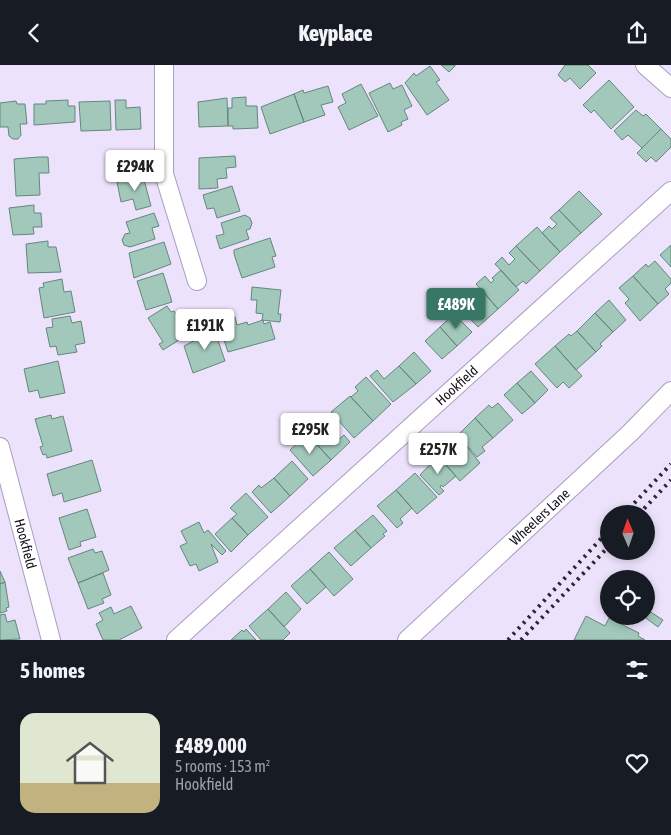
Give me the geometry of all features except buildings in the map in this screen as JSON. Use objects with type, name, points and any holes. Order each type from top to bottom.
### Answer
[{"type":"street","points":[[164,65],[164,175],[196,281]]},
{"type":"street","points":[[645,65],[671,88]]},
{"type":"street","name":"Hookfield","points":[[176,640],[671,191]]},
{"type":"street","name":"Wheelers Lane","points":[[407,640],[630,433],[671,391]]},
{"type":"street","name":"Hookfield","points":[[0,447],[51,640]]},
{"type":"railway","points":[[632,505],[671,464]]},
{"type":"railway","points":[[647,505],[671,480]]},
{"type":"railway","points":[[508,640],[600,540]]},
{"type":"railway","points":[[521,640],[600,556]]}]
